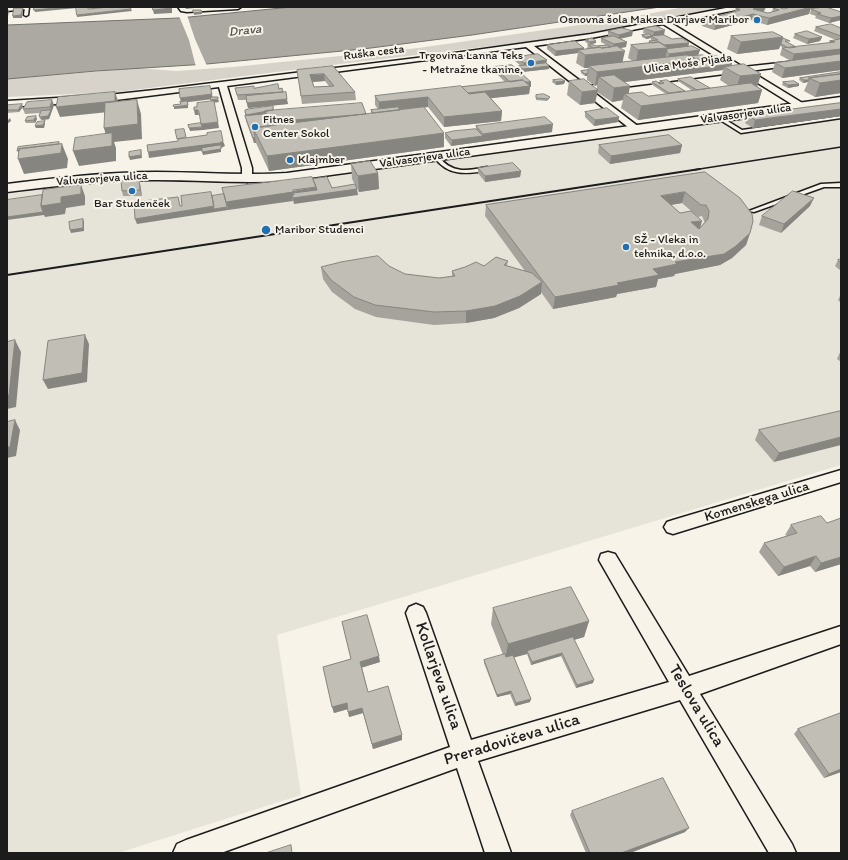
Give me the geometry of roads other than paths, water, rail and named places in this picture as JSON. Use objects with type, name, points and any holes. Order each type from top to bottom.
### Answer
[{"type":"street","points":[[7,9],[26,7]]},
{"type":"street","points":[[181,7],[182,10],[186,10],[238,7]]},
{"type":"street","name":"Ruška cesta","points":[[7,104],[108,98],[426,59],[591,36],[662,21],[741,7]]},
{"type":"street","points":[[662,21],[801,106]]},
{"type":"street","points":[[527,44],[636,129]]},
{"type":"street","name":"Ulica Moše Pijada","points":[[586,90],[802,62]]},
{"type":"street","points":[[222,84],[246,168],[247,179]]},
{"type":"street","name":"Valvasorjeva ulica","points":[[7,188],[106,177],[158,176],[247,179],[287,177],[841,101]]},
{"type":"street","name":"Komenskega ulica","points":[[673,527],[841,476]]},
{"type":"street","name":"Teslova ulica","points":[[608,560],[686,688],[783,853]]},
{"type":"street","name":"Kollarjeva ulica","points":[[416,613],[498,853]]},
{"type":"street","name":"Preradovičeva ulica","points":[[201,850],[464,754],[686,688],[841,635]]},
{"type":"lane","points":[[26,7],[26,14]]},
{"type":"lane","points":[[719,118],[741,132],[841,117]]},
{"type":"lane","points":[[436,157],[440,164],[445,168],[464,173],[494,168]]},
{"type":"lane","points":[[752,211],[823,185],[841,185]]},
{"type":"water","name":"Drava","points":[[292,7],[660,7],[472,35],[363,49],[207,64],[96,71],[7,79],[7,25],[179,18]]},
{"type":"railway","points":[[693,170],[841,147]]},
{"type":"railway","points":[[7,275],[700,169]]},
{"type":"place","name":"Osnovna šola Maksa Durjave Maribor","points":[[757,20]]},
{"type":"place","name":"Trgovina Lanna Teks - Metražne tkanine,","points":[[531,63]]},
{"type":"place","name":"Fitnes Center Sokol","points":[[255,127]]},
{"type":"place","name":"Klajmber","points":[[290,160]]},
{"type":"place","name":"Bar Studenček","points":[[132,191]]},
{"type":"place","name":"Maribor Studenci","points":[[266,230]]},
{"type":"place","name":"SŽ - Vleka in tehnika, d.o.o.","points":[[626,247]]}]
